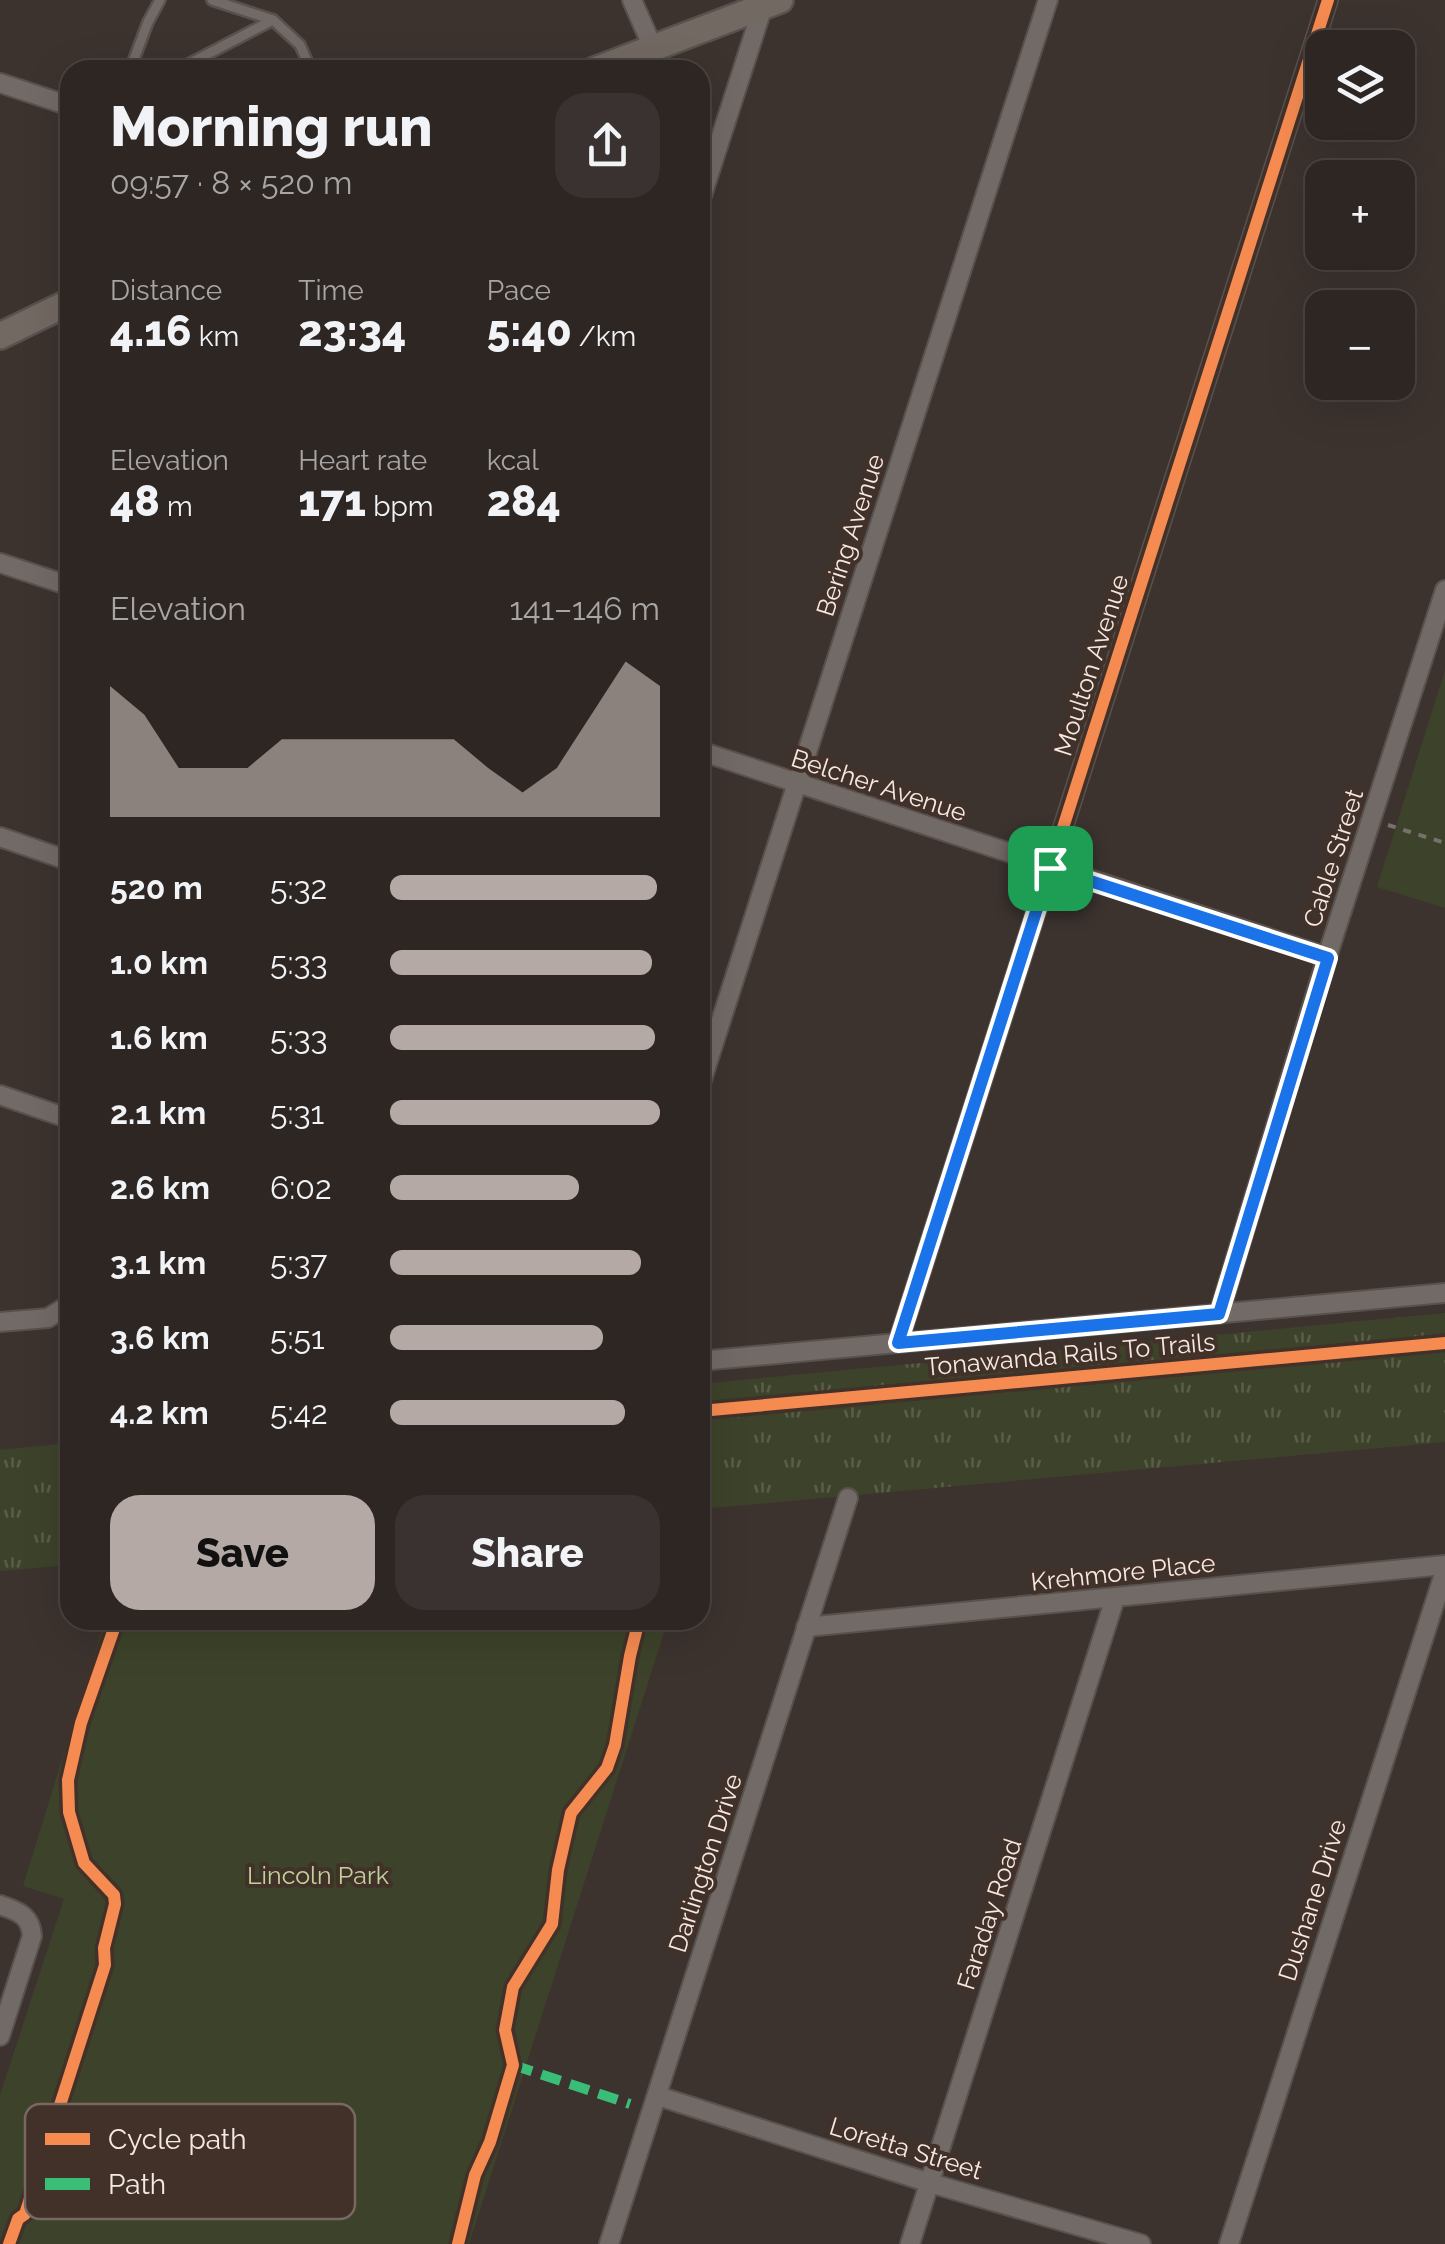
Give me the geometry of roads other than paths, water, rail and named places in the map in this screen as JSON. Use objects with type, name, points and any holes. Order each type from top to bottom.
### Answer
[{"type":"street","points":[[632,0],[653,48]]},
{"type":"street","name":"Bering Avenue","points":[[710,1054],[1048,0]]},
{"type":"street","name":"Moulton Avenue","points":[[898,1343],[1328,0]]},
{"type":"street","points":[[621,60],[769,2]]},
{"type":"street","points":[[710,173],[769,2]]},
{"type":"street","points":[[0,83],[60,103]]},
{"type":"street","points":[[0,336],[60,307]]},
{"type":"street","points":[[0,563],[60,583]]},
{"type":"street","name":"Cable Street","points":[[1219,1314],[1445,590]]},
{"type":"street","name":"Belcher Avenue","points":[[710,754],[1328,958]]},
{"type":"street","points":[[0,837],[60,857]]},
{"type":"street","points":[[0,1095],[60,1116]]},
{"type":"street","points":[[710,1360],[1445,1293]]},
{"type":"street","points":[[0,1322],[48,1318],[60,1310]]},
{"type":"street","name":"Darlington Drive","points":[[610,2244],[848,1498]]},
{"type":"street","name":"Krehmore Place","points":[[806,1627],[1445,1568]]},
{"type":"street","name":"Dushane Drive","points":[[1229,2244],[1445,1568]]},
{"type":"street","name":"Faraday Road","points":[[910,2244],[1115,1598]]},
{"type":"street","points":[[0,2036],[32,1936],[31,1924],[6,1907]]},
{"type":"street","name":"Loretta Street","points":[[658,2096],[930,2183],[1141,2244]]},
{"type":"lane","points":[[134,60],[160,0]]},
{"type":"lane","points":[[212,0],[273,20],[300,46],[306,60]]},
{"type":"lane","points":[[196,60],[273,20]]},
{"type":"park label","name":"Lincoln Park","points":[[318,1875]]}]
